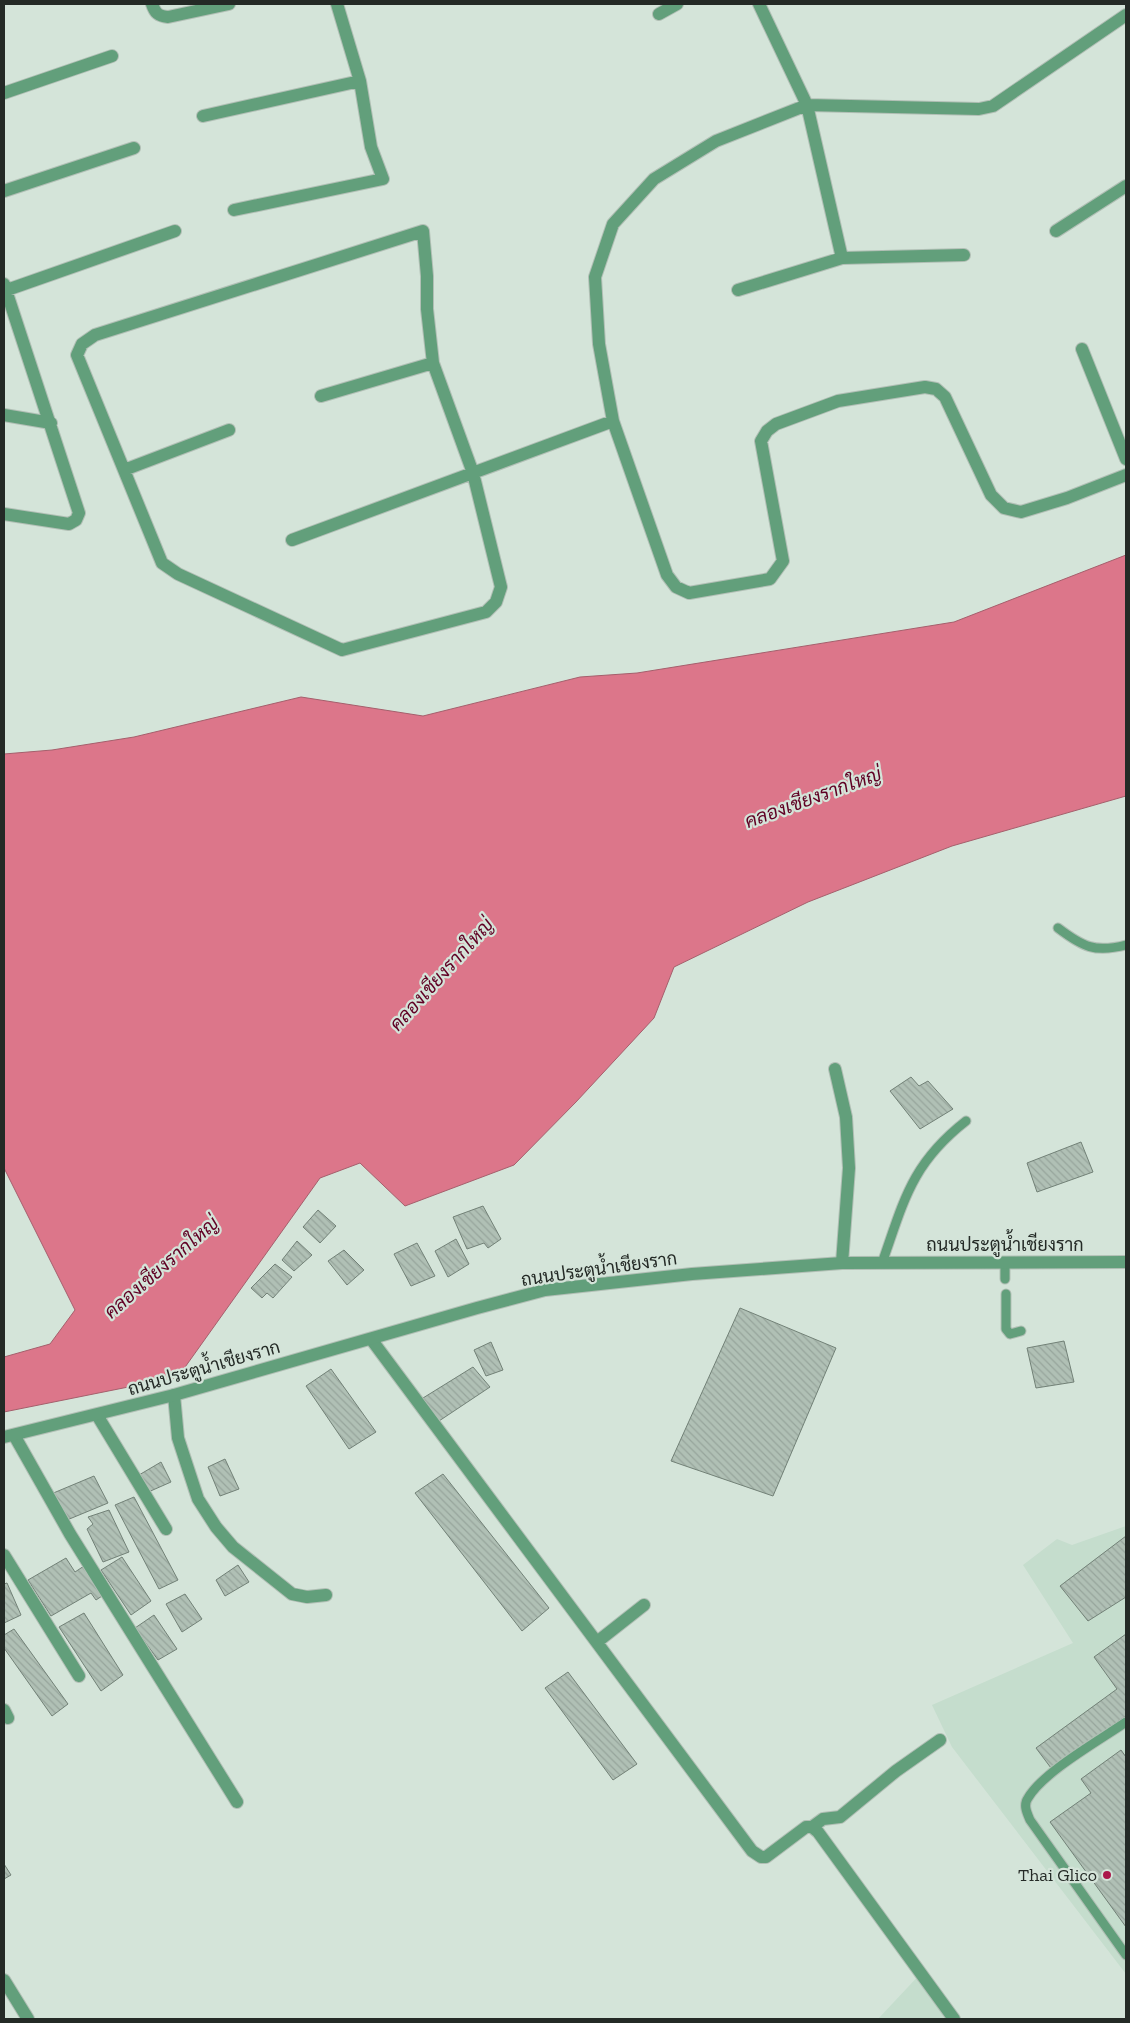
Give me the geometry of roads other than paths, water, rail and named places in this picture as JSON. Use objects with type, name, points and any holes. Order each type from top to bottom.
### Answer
[{"type":"street","points":[[152,4],[154,12],[168,17],[230,4]]},
{"type":"street","points":[[234,210],[382,179],[371,147],[360,81],[337,4]]},
{"type":"street","points":[[659,14],[677,4]]},
{"type":"street","points":[[759,4],[807,105],[842,258]]},
{"type":"street","points":[[1126,15],[993,106],[979,109],[807,105],[716,141],[654,179],[613,224],[595,277],[599,344],[613,421],[667,575],[676,587],[689,593],[770,579],[778,571],[782,561],[761,441],[767,431],[776,424],[838,401],[925,387],[936,389],[945,397],[991,494],[1004,508],[1021,512],[1067,498],[1126,475]]},
{"type":"street","points":[[4,93],[112,56]]},
{"type":"street","points":[[203,116],[360,81]]},
{"type":"street","points":[[4,191],[134,148]]},
{"type":"street","points":[[1056,232],[1126,186]]},
{"type":"street","points":[[4,514],[69,524],[76,520],[79,513],[51,423],[4,288],[175,230]]},
{"type":"street","points":[[423,231],[427,276],[427,309],[433,363],[473,473],[501,587],[496,602],[486,612],[342,650],[178,574],[162,563],[77,356],[82,344],[94,335],[423,231]]},
{"type":"street","points":[[738,290],[842,258],[964,255]]},
{"type":"street","points":[[1082,349],[1126,460]]},
{"type":"street","points":[[321,396],[433,363]]},
{"type":"street","points":[[4,415],[51,423]]},
{"type":"street","points":[[292,540],[613,421]]},
{"type":"street","points":[[124,470],[229,430]]},
{"type":"street","points":[[835,1069],[846,1117],[849,1168],[842,1263]]},
{"type":"street","name":"ถนนประตูน้ำเชียงราก","points":[[9,1436],[174,1395],[545,1290],[692,1274],[842,1263],[1126,1262]]},
{"type":"street","points":[[372,1339],[756,1855],[766,1857],[806,1827],[812,1827],[823,1819],[840,1817],[896,1771],[940,1740]]},
{"type":"street","points":[[174,1395],[178,1438],[198,1499],[216,1527],[233,1547],[292,1594],[307,1598],[326,1595]]},
{"type":"street","points":[[98,1415],[166,1529]]},
{"type":"street","points":[[9,1436],[237,1802]]},
{"type":"street","points":[[4,1555],[79,1676]]},
{"type":"street","points":[[597,1642],[644,1606]]},
{"type":"street","points":[[812,1827],[818,1832],[954,2019]]},
{"type":"street","points":[[4,1980],[28,2019]]},
{"type":"lane","points":[[1058,928],[1084,946],[1096,949],[1126,945]]},
{"type":"lane","points":[[882,1263],[910,1185],[924,1162],[949,1135],[966,1121]]},
{"type":"lane","points":[[1005,1263],[1005,1279]]},
{"type":"lane","points":[[1006,1294],[1006,1329],[1012,1334],[1021,1331]]},
{"type":"lane","points":[[1126,1722],[1047,1776],[1027,1798],[1025,1805],[1030,1820],[1126,1956]]},
{"type":"water","name":"คลองเชียงรากใหญ่","points":[[1126,555],[1126,796],[952,846],[808,902],[674,967],[654,1018],[514,1165],[405,1206],[360,1163],[320,1178],[178,1377],[4,1412],[4,1357],[50,1344],[75,1310],[4,1168],[4,754],[52,750],[134,737],[301,697],[423,716],[580,677],[637,673],[954,622]]},
{"type":"place","name":"Thai Glico","points":[[1107,1875]]}]
